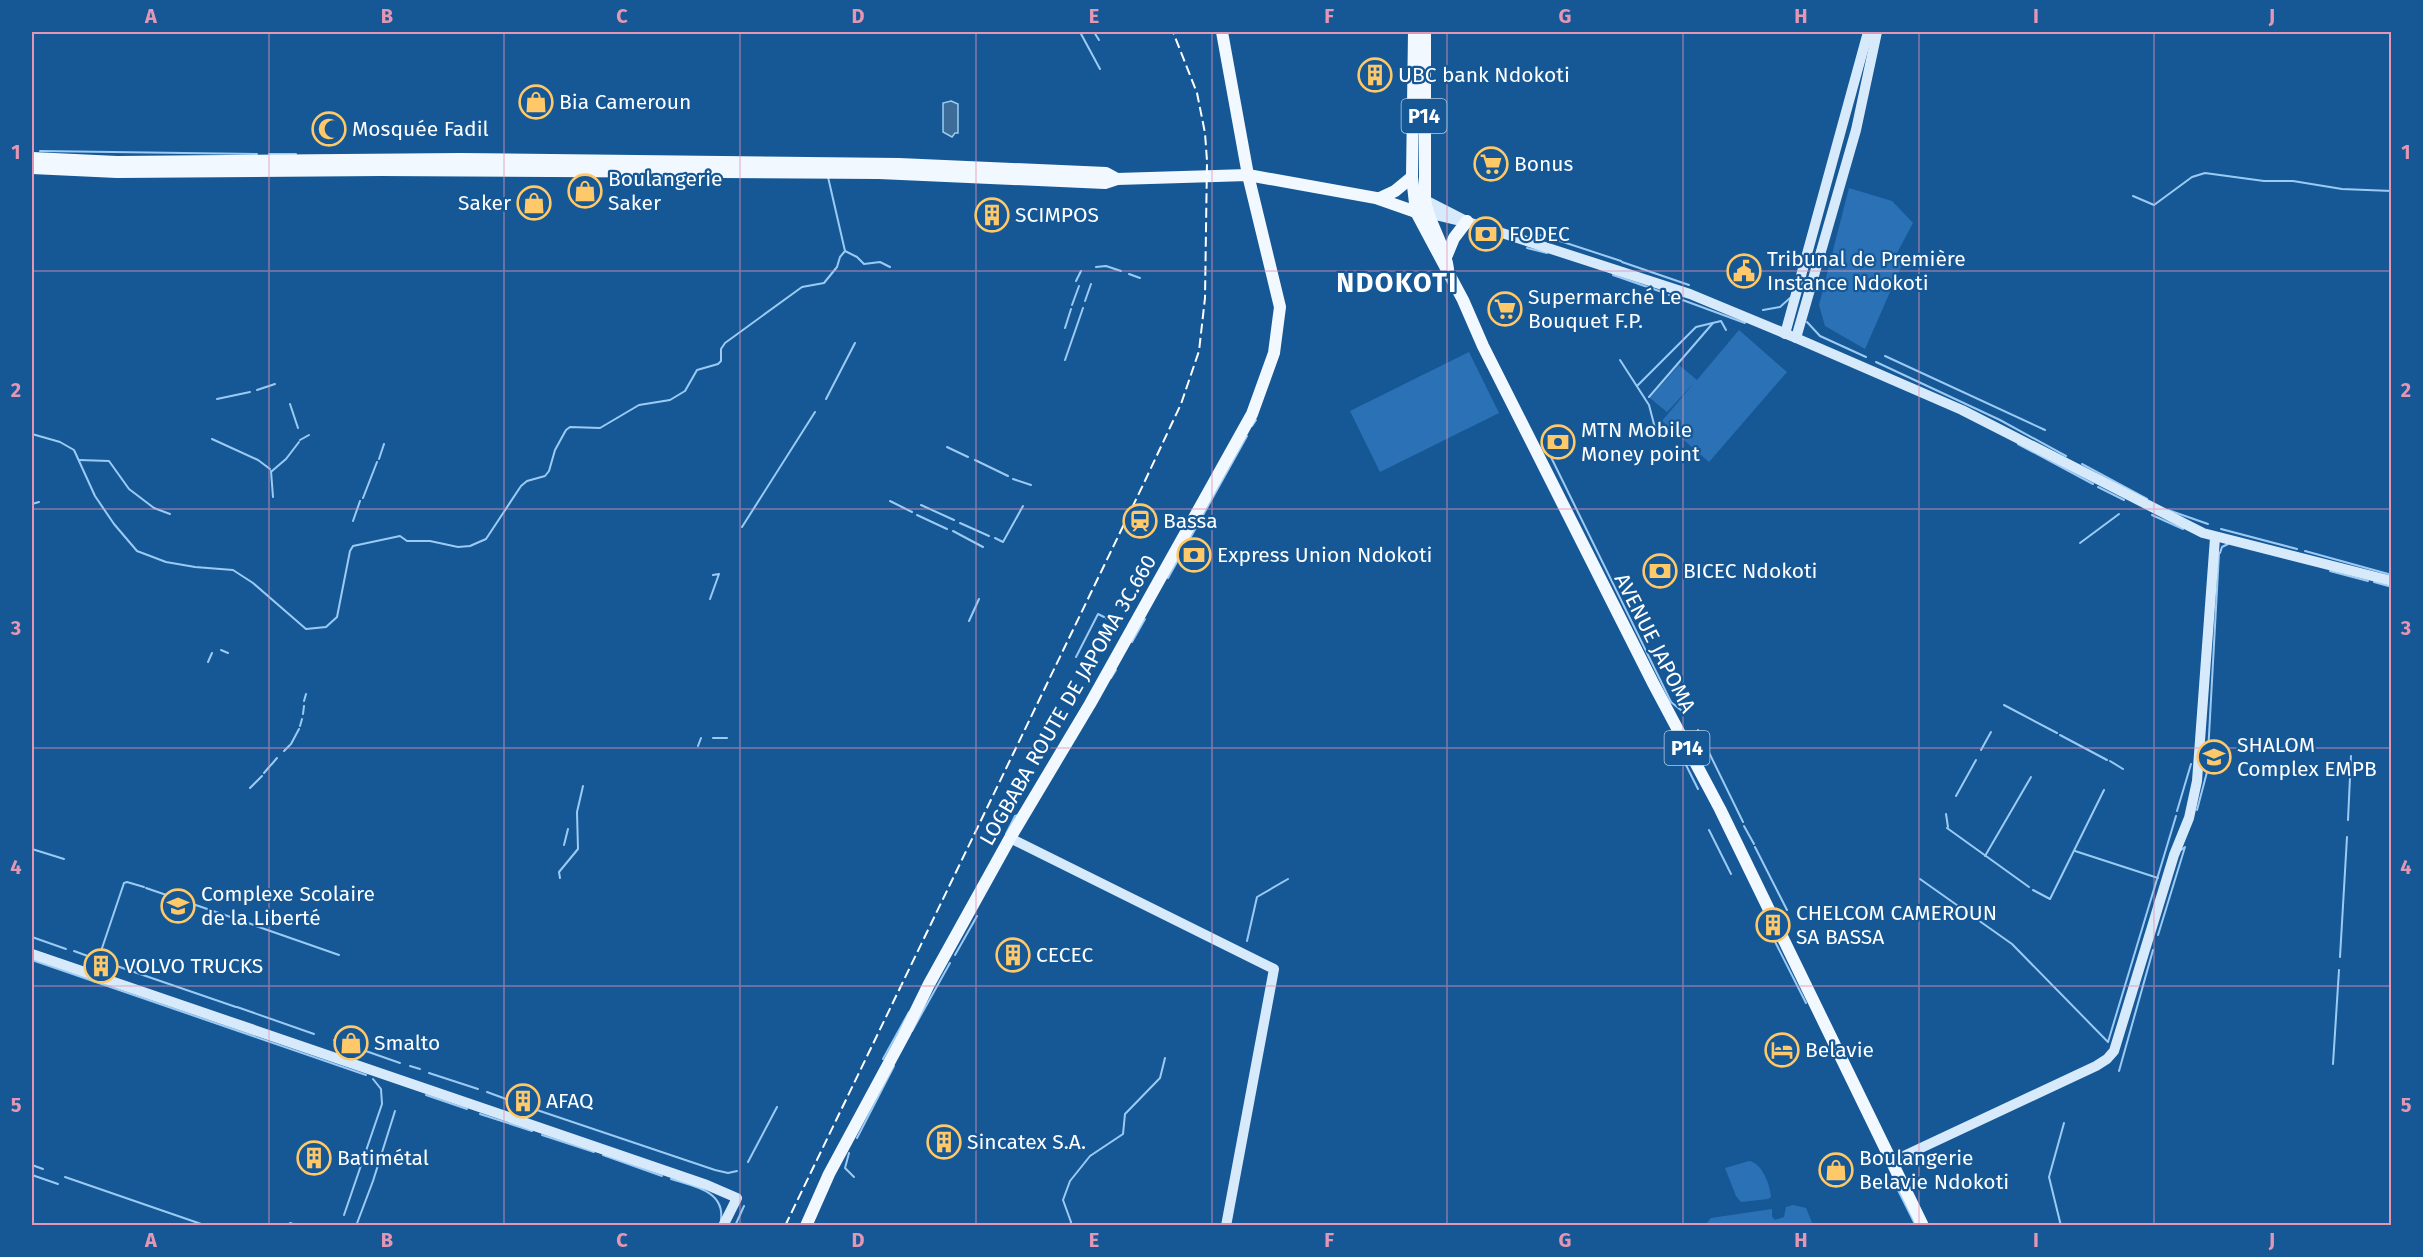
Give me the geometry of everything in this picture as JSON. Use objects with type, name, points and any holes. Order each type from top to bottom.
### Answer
[{"type":"main road","name":"LOGBABA ROUTE DE JAPOMA 3C.660","points":[[807,1226],[830,1174],[929,984],[1010,838],[1090,704],[1251,414],[1274,353],[1280,307],[1248,175],[1222,32]]},
{"type":"main road","name":"AVENUE JAPOMA","points":[[1414,32],[1412,177],[1421,213],[1439,259],[1449,273],[1483,346],[1653,683],[1720,809],[1923,1226]]},
{"type":"main road","name":"AVENUE JAPOMA","points":[[1419,200],[1425,32]]},
{"type":"main road","points":[[32,158],[117,167]]},
{"type":"main road","points":[[32,168],[261,166],[404,170],[879,169],[1019,175],[1105,183],[1117,179],[1248,175],[1378,198],[1419,200]]},
{"type":"main road","points":[[1378,198],[1395,191],[1412,177]]},
{"type":"main road","points":[[1378,198],[1421,213]]},
{"type":"main road","name":"AVENUE JAPOMA","points":[[1421,213],[1447,255],[1449,273]]},
{"type":"main road","points":[[1447,255],[1454,238],[1467,222]]},
{"type":"street","points":[[1785,334],[1868,32]]},
{"type":"street","points":[[1796,338],[1856,130],[1877,32]]},
{"type":"street","points":[[1419,200],[1467,222],[1690,294],[1796,338],[1962,410],[2215,538],[2391,581]]},
{"type":"street","points":[[1421,213],[1467,222]]},
{"type":"street","points":[[1891,1162],[2096,1066],[2114,1051],[2174,855],[2189,818],[2197,781],[2215,538]]},
{"type":"street","points":[[1010,838],[1274,969],[1226,1226]]},
{"type":"street","points":[[32,954],[707,1185],[737,1198],[723,1226]]},
{"type":"shaded area","points":[[951,101],[958,104],[958,133],[952,137],[943,132],[943,103]]},
{"type":"shaded area","points":[[1849,188],[1892,201],[1913,223],[1897,253],[1901,267],[1865,349],[1825,326],[1819,305]]},
{"type":"shaded area","points":[[1739,330],[1787,372],[1709,462],[1662,421],[1694,383],[1667,412],[1650,398],[1679,365],[1697,380]]},
{"type":"shaded area","points":[[1469,352],[1499,413],[1380,472],[1350,411]]},
{"type":"shaded area","points":[[1749,1161],[1758,1166],[1767,1181],[1771,1197],[1768,1199],[1741,1202],[1736,1196],[1725,1168]]},
{"type":"shaded area","points":[[1793,1205],[1806,1208],[1813,1225],[1708,1226],[1707,1223],[1711,1218],[1772,1209],[1772,1217],[1775,1220],[1784,1217],[1786,1207]]},
{"type":"waterway","points":[[1080,32],[1100,69]]},
{"type":"waterway","points":[[1094,32],[1099,40]]},
{"type":"waterway","points":[[40,151],[257,154]]},
{"type":"waterway","points":[[269,154],[296,154]]},
{"type":"waterway","points":[[2133,196],[2154,205],[2192,177],[2205,173],[2264,181],[2293,181],[2342,189],[2392,191]]},
{"type":"waterway","points":[[32,434],[60,442],[74,450],[95,496],[114,524],[137,551],[166,562],[233,570],[253,583],[306,629],[326,627],[337,617],[350,551],[353,546],[400,536],[407,541],[430,541],[458,547],[470,546],[486,539],[521,486],[527,481],[545,476],[549,471],[555,450],[566,430],[570,427],[600,428],[639,405],[670,400],[685,391],[697,370],[721,361],[721,349],[725,343],[802,287],[824,283],[837,267],[845,251],[828,177]]},
{"type":"waterway","points":[[1532,233],[1550,238]]},
{"type":"waterway","points":[[1557,240],[1621,261]]},
{"type":"waterway","points":[[1527,248],[1547,253]]},
{"type":"waterway","points":[[845,251],[857,257],[864,264],[880,262],[890,267]]},
{"type":"waterway","points":[[1622,262],[1689,285]]},
{"type":"waterway","points":[[1096,267],[1106,266],[1121,271]]},
{"type":"waterway","points":[[1076,281],[1081,271]]},
{"type":"waterway","points":[[1129,274],[1140,278]]},
{"type":"waterway","points":[[1613,275],[1662,292]]},
{"type":"waterway","points":[[1085,301],[1091,284]]},
{"type":"waterway","points":[[1072,305],[1079,286]]},
{"type":"waterway","points":[[1669,295],[1745,323]]},
{"type":"waterway","points":[[1763,310],[1780,307],[1790,298]]},
{"type":"waterway","points":[[1065,360],[1083,308]]},
{"type":"waterway","points":[[1065,328],[1071,309]]},
{"type":"waterway","points":[[1637,386],[1696,327],[1721,321],[1726,330]]},
{"type":"waterway","points":[[1807,322],[1820,336],[1866,357]]},
{"type":"waterway","points":[[1649,397],[1713,323]]},
{"type":"waterway","points":[[826,399],[855,343]]},
{"type":"waterway","points":[[1885,356],[2045,430]]},
{"type":"waterway","points":[[1620,360],[1649,405],[1655,428]]},
{"type":"waterway","points":[[1876,362],[2000,420],[2066,456]]},
{"type":"waterway","points":[[257,390],[275,384]]},
{"type":"waterway","points":[[217,399],[250,392]]},
{"type":"waterway","points":[[290,404],[298,428]]},
{"type":"waterway","points":[[742,527],[815,412]]},
{"type":"waterway","points":[[1252,426],[1256,420]]},
{"type":"waterway","points":[[300,440],[309,435]]},
{"type":"waterway","points":[[1168,578],[1247,436]]},
{"type":"waterway","points":[[212,439],[258,460],[270,469]]},
{"type":"waterway","points":[[272,471],[286,459],[299,442]]},
{"type":"waterway","points":[[379,459],[384,444]]},
{"type":"waterway","points":[[2018,444],[2093,484]]},
{"type":"waterway","points":[[947,447],[968,457]]},
{"type":"waterway","points":[[1548,451],[1671,702],[1682,711]]},
{"type":"waterway","points":[[79,460],[109,461],[129,489],[154,508],[170,514]]},
{"type":"waterway","points":[[975,460],[1008,476]]},
{"type":"waterway","points":[[363,498],[377,462]]},
{"type":"waterway","points":[[2082,464],[2147,499]]},
{"type":"waterway","points":[[271,471],[273,497]]},
{"type":"waterway","points":[[1013,479],[1031,485]]},
{"type":"waterway","points":[[2098,487],[2124,500]]},
{"type":"waterway","points":[[353,521],[360,501]]},
{"type":"waterway","points":[[890,501],[912,512]]},
{"type":"waterway","points":[[32,504],[39,502]]},
{"type":"waterway","points":[[921,505],[954,520]]},
{"type":"waterway","points":[[995,538],[1003,542],[1023,506]]},
{"type":"waterway","points":[[2168,510],[2208,524]]},
{"type":"waterway","points":[[2080,543],[2119,514]]},
{"type":"waterway","points":[[917,515],[947,529]]},
{"type":"waterway","points":[[2152,515],[2183,529]]},
{"type":"waterway","points":[[960,523],[989,536]]},
{"type":"waterway","points":[[2221,529],[2297,549]]},
{"type":"waterway","points":[[953,531],[983,547]]},
{"type":"waterway","points":[[2220,553],[2222,547],[2228,544]]},
{"type":"waterway","points":[[2305,551],[2392,575]]},
{"type":"waterway","points":[[2197,810],[2207,772],[2219,553]]},
{"type":"waterway","points":[[2330,571],[2368,581]]},
{"type":"waterway","points":[[710,599],[719,574],[713,575]]},
{"type":"waterway","points":[[2374,582],[2392,587]]},
{"type":"waterway","points":[[969,621],[979,599]]},
{"type":"waterway","points":[[1076,657],[1098,614],[1104,617]]},
{"type":"waterway","points":[[1106,618],[1114,622]]},
{"type":"waterway","points":[[1132,642],[1145,619]]},
{"type":"waterway","points":[[221,650],[228,653]]},
{"type":"waterway","points":[[208,662],[212,653]]},
{"type":"waterway","points":[[1111,678],[1116,670]]},
{"type":"waterway","points":[[304,701],[306,694]]},
{"type":"waterway","points":[[2004,705],[2057,733]]},
{"type":"waterway","points":[[303,714],[304,706]]},
{"type":"waterway","points":[[300,726],[302,719]]},
{"type":"waterway","points":[[291,744],[299,729]]},
{"type":"waterway","points":[[1698,730],[1743,822]]},
{"type":"waterway","points":[[1981,750],[1991,732]]},
{"type":"waterway","points":[[2060,735],[2107,760]]},
{"type":"waterway","points":[[698,746],[701,738]]},
{"type":"waterway","points":[[713,738],[727,738]]},
{"type":"waterway","points":[[284,751],[290,745]]},
{"type":"waterway","points":[[1681,755],[1698,789]]},
{"type":"waterway","points":[[2348,820],[2351,756]]},
{"type":"waterway","points":[[271,765],[277,758]]},
{"type":"waterway","points":[[1956,796],[1976,760]]},
{"type":"waterway","points":[[2110,761],[2123,769]]},
{"type":"waterway","points":[[2177,811],[2191,764]]},
{"type":"waterway","points":[[264,773],[270,766]]},
{"type":"waterway","points":[[250,788],[262,776]]},
{"type":"waterway","points":[[1985,856],[2031,777]]},
{"type":"waterway","points":[[560,878],[559,872],[578,849],[577,812],[583,786]]},
{"type":"waterway","points":[[2033,890],[2050,899],[2104,790]]},
{"type":"waterway","points":[[1946,814],[1948,827]]},
{"type":"waterway","points":[[1006,834],[1015,816],[1018,815]]},
{"type":"waterway","points":[[1920,879],[2012,944],[2108,1042],[2176,816]]},
{"type":"waterway","points":[[1744,826],[1754,844]]},
{"type":"waterway","points":[[1947,828],[2029,887]]},
{"type":"waterway","points":[[564,845],[568,829]]},
{"type":"waterway","points":[[1709,830],[1731,874]]},
{"type":"waterway","points":[[2340,957],[2347,837]]},
{"type":"waterway","points":[[1755,847],[1787,910]]},
{"type":"waterway","points":[[2158,935],[2185,847],[2181,850]]},
{"type":"waterway","points":[[32,849],[64,859]]},
{"type":"waterway","points":[[2075,851],[2158,878]]},
{"type":"waterway","points":[[1247,941],[1257,897],[1288,879]]},
{"type":"waterway","points":[[98,960],[124,883],[144,887]]},
{"type":"waterway","points":[[146,888],[254,925]]},
{"type":"waterway","points":[[1761,914],[1806,1003]]},
{"type":"waterway","points":[[955,955],[977,916]]},
{"type":"waterway","points":[[256,926],[339,955]]},
{"type":"waterway","points":[[32,937],[66,949]]},
{"type":"waterway","points":[[2119,1071],[2153,950]]},
{"type":"waterway","points":[[74,951],[104,962]]},
{"type":"waterway","points":[[32,960],[366,1075]]},
{"type":"waterway","points":[[105,962],[236,1007]]},
{"type":"waterway","points":[[912,1031],[950,963]]},
{"type":"waterway","points":[[2333,1064],[2339,970]]},
{"type":"waterway","points":[[237,1007],[314,1034]]},
{"type":"waterway","points":[[883,1059],[909,1012]]},
{"type":"waterway","points":[[334,1040],[348,1045]]},
{"type":"waterway","points":[[360,1049],[400,1063]]},
{"type":"waterway","points":[[1070,1226],[1071,1222],[1063,1200],[1070,1181],[1090,1156],[1123,1134],[1125,1114],[1160,1078],[1165,1058]]},
{"type":"waterway","points":[[410,1066],[420,1069]]},
{"type":"waterway","points":[[857,1138],[894,1066]]},
{"type":"waterway","points":[[429,1073],[478,1089]]},
{"type":"waterway","points":[[344,1215],[382,1104],[381,1089],[373,1079]]},
{"type":"waterway","points":[[487,1092],[506,1099]]},
{"type":"waterway","points":[[426,1095],[467,1109]]},
{"type":"waterway","points":[[748,1162],[777,1107]]},
{"type":"waterway","points":[[534,1109],[715,1170],[728,1173],[737,1171]]},
{"type":"waterway","points":[[356,1226],[395,1111]]},
{"type":"waterway","points":[[480,1114],[532,1131]]},
{"type":"waterway","points":[[2061,1226],[2049,1177],[2064,1123]]},
{"type":"waterway","points":[[542,1135],[594,1152]]},
{"type":"waterway","points":[[849,1153],[845,1168],[854,1177]]},
{"type":"waterway","points":[[603,1155],[662,1176]]},
{"type":"waterway","points":[[32,1165],[43,1169]]},
{"type":"waterway","points":[[32,1175],[58,1184]]},
{"type":"waterway","points":[[65,1177],[207,1226]]},
{"type":"waterway","points":[[671,1179],[697,1187],[712,1196],[718,1202],[721,1220]]},
{"type":"waterway","points":[[1898,1190],[1916,1226]]},
{"type":"waterway","points":[[735,1226],[744,1206]]},
{"type":"waterway","points":[[289,1226],[290,1223],[299,1226]]},
{"type":"railway","points":[[785,1226],[1143,485],[1181,404],[1199,351],[1205,298],[1207,161],[1205,133],[1197,93],[1173,32]]},
{"type":"place","name":"UBC bank Ndokoti","points":[[1375,75]]},
{"type":"place","name":"Bia Cameroun","points":[[536,102]]},
{"type":"place","name":"Mosquée Fadil","points":[[329,129]]},
{"type":"place","name":"Bonus","points":[[1491,164]]},
{"type":"place","name":"Boulangerie Saker","points":[[585,191]]},
{"type":"place","name":"Saker","points":[[534,203]]},
{"type":"place","name":"SCIMPOS","points":[[992,215]]},
{"type":"place","name":"FODEC","points":[[1486,234]]},
{"type":"place","name":"Tribunal de Première Instance Ndokoti","points":[[1744,271]]},
{"type":"place","name":"Supermarché Le Bouquet F.P.","points":[[1505,309]]},
{"type":"place","name":"MTN Mobile Money point","points":[[1558,442]]},
{"type":"place","name":"Bassa","points":[[1140,521]]},
{"type":"place","name":"Express Union Ndokoti","points":[[1194,555]]},
{"type":"place","name":"BICEC Ndokoti","points":[[1660,571]]},
{"type":"place","name":"SHALOM Complex EMPB","points":[[2214,757]]},
{"type":"place","name":"Complexe Scolaire de la Liberté","points":[[178,906]]},
{"type":"place","name":"CHELCOM CAMEROUN SA BASSA","points":[[1773,925]]},
{"type":"place","name":"CECEC","points":[[1013,955]]},
{"type":"place","name":"VOLVO TRUCKS","points":[[101,966]]},
{"type":"place","name":"Smalto","points":[[351,1043]]},
{"type":"place","name":"Belavie","points":[[1782,1050]]},
{"type":"place","name":"AFAQ","points":[[523,1101]]},
{"type":"place","name":"Sincatex S.A.","points":[[944,1142]]},
{"type":"place","name":"Batimétal","points":[[314,1158]]},
{"type":"place","name":"Boulangerie Belavie Ndokoti","points":[[1836,1170]]},
{"type":"district","name":"NDOKOTI","points":[[1397,283]]}]
